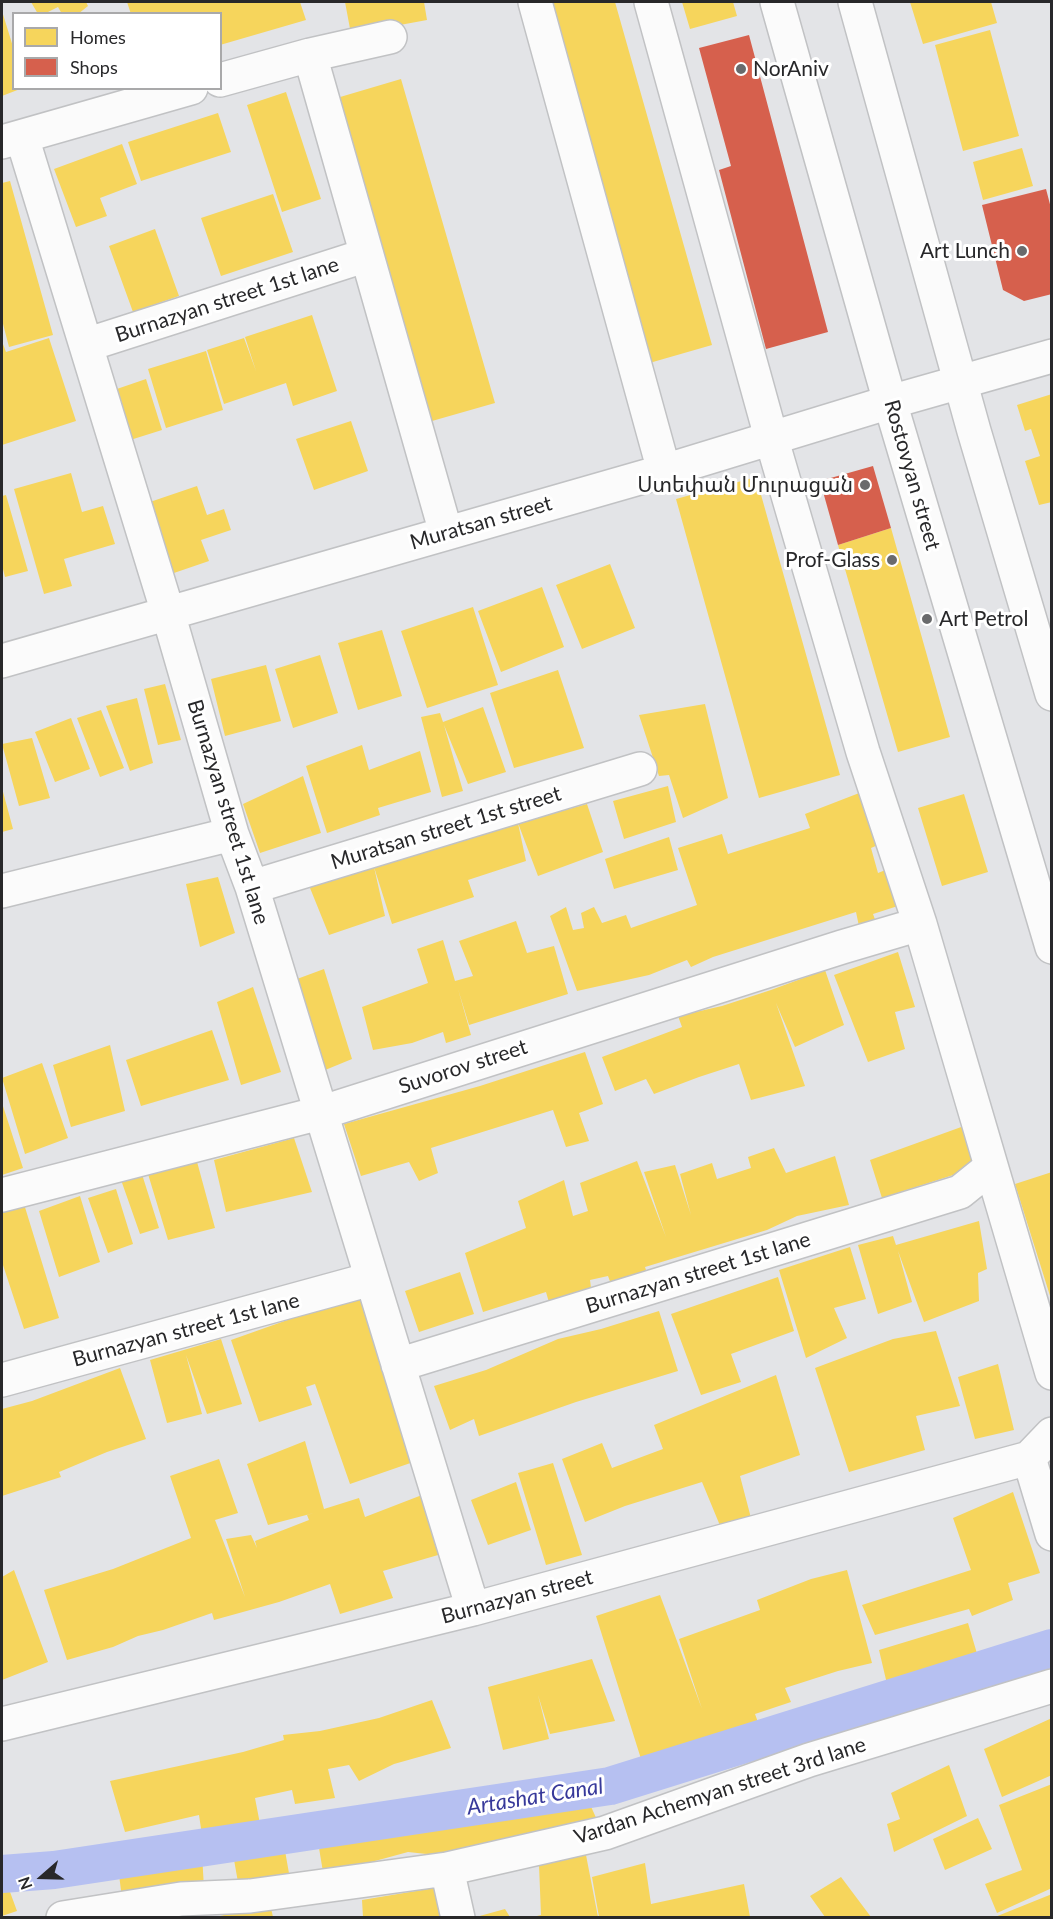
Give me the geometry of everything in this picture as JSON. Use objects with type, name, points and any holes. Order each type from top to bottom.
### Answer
[{"type":"street","points":[[535,2],[664,471]]},
{"type":"street","points":[[651,2],[771,437],[863,752],[920,924],[1052,1373]]},
{"type":"street","name":"Rostovyan street","points":[[777,2],[890,402],[1052,947]]},
{"type":"street","points":[[855,2],[960,381],[1052,694]]},
{"type":"street","points":[[222,79],[310,55],[390,37]]},
{"type":"street","points":[[310,55],[446,533]]},
{"type":"street","points":[[12,139],[184,90]]},
{"type":"street","name":"Burnazyan street 1st lane","points":[[12,139],[86,345],[168,613],[232,834],[252,887],[473,1609]]},
{"type":"street","name":"Burnazyan street 1st lane","points":[[86,345],[368,255]]},
{"type":"street","points":[[960,381],[1052,356]]},
{"type":"street","name":"Muratsan street","points":[[2,661],[664,471],[960,381]]},
{"type":"street","name":"Muratsan street 1st street","points":[[252,887],[640,769]]},
{"type":"street","points":[[2,891],[232,834]]},
{"type":"street","name":"Suvorov street","points":[[2,1195],[320,1113],[842,946],[920,924]]},
{"type":"street","name":"Burnazyan street 1st lane","points":[[398,1365],[960,1192],[991,1167]]},
{"type":"street","name":"Burnazyan street 1st lane","points":[[2,1380],[371,1279]]},
{"type":"street","points":[[1052,1434],[1029,1458],[1052,1534]]},
{"type":"street","name":"Burnazyan street","points":[[2,1724],[473,1609],[1029,1458]]},
{"type":"street","name":"Vardan Achemyan street 3rd lane","points":[[63,1917],[182,1899],[250,1896],[447,1869],[606,1833],[809,1760],[1052,1686]]},
{"type":"street","points":[[447,1869],[458,1917]]},
{"type":"building: Homes","points":[[31,2],[86,2],[88,6],[80,12],[61,12],[58,7],[48,12],[37,12]]},
{"type":"building: Homes","points":[[127,2],[300,2],[306,20],[222,44],[222,12],[130,12]]},
{"type":"building: Homes","points":[[345,2],[424,2],[427,20],[351,34]]},
{"type":"building: Homes","points":[[537,2],[615,2],[712,345],[639,366]]},
{"type":"building: Homes","points":[[682,2],[733,2],[737,16],[690,29]]},
{"type":"building: Homes","points":[[910,2],[991,2],[997,23],[923,44]]},
{"type":"building: Homes","points":[[2,11],[12,44],[12,90],[17,90],[2,96]]},
{"type":"building: Homes","points":[[990,30],[1019,136],[963,151],[935,45]]},
{"type":"building: Homes","points":[[401,79],[495,403],[425,423],[330,100]]},
{"type":"building: Homes","points":[[286,92],[321,199],[282,212],[247,105]]},
{"type":"building: Homes","points":[[218,113],[231,152],[141,181],[128,142]]},
{"type":"building: Homes","points":[[122,144],[137,184],[100,198],[107,216],[76,227],[54,169]]},
{"type":"building: Homes","points":[[1022,148],[1033,186],[983,200],[973,162]]},
{"type":"building: Homes","points":[[10,181],[53,335],[9,347],[2,320],[2,183]]},
{"type":"building: Homes","points":[[273,194],[293,252],[221,276],[201,218]]},
{"type":"building: Homes","points":[[155,229],[179,296],[133,312],[109,246]]},
{"type":"building: Homes","points":[[312,315],[337,391],[293,406],[286,383],[224,404],[207,350],[244,338],[256,371],[245,337]]},
{"type":"building: Homes","points":[[49,338],[76,421],[2,445],[2,344],[6,352]]},
{"type":"building: Homes","points":[[206,351],[223,410],[166,428],[148,369]]},
{"type":"building: Homes","points":[[146,379],[162,430],[127,441],[111,391]]},
{"type":"building: Homes","points":[[1052,394],[1052,502],[1039,505],[1025,461],[1040,456],[1031,429],[1025,431],[1017,405]]},
{"type":"building: Homes","points":[[351,421],[368,471],[314,490],[296,439]]},
{"type":"building: Homes","points":[[71,473],[82,512],[103,506],[115,544],[64,559],[72,586],[44,594],[14,489]]},
{"type":"building: Homes","points":[[756,477],[840,775],[759,798],[676,499]]},
{"type":"building: Homes","points":[[197,486],[207,515],[224,509],[231,530],[201,540],[209,561],[171,574],[147,503]]},
{"type":"building: Homes","points":[[6,495],[28,571],[5,577],[2,565],[2,496]]},
{"type":"building: Homes","points":[[891,528],[950,737],[898,752],[838,545]]},
{"type":"building: Homes","points":[[610,564],[635,628],[582,649],[556,585]]},
{"type":"building: Homes","points":[[542,587],[564,647],[501,672],[478,611]]},
{"type":"building: Homes","points":[[473,607],[498,685],[427,708],[401,631]]},
{"type":"building: Homes","points":[[382,630],[402,696],[358,710],[338,643]]},
{"type":"building: Homes","points":[[320,655],[338,713],[293,728],[275,669]]},
{"type":"building: Homes","points":[[266,665],[281,721],[225,736],[211,679]]},
{"type":"building: Homes","points":[[558,670],[584,748],[514,768],[490,693]]},
{"type":"building: Homes","points":[[165,684],[181,740],[158,745],[144,689]]},
{"type":"building: Homes","points":[[137,698],[153,763],[130,771],[106,706]]},
{"type":"building: Homes","points":[[705,704],[728,798],[683,818],[669,775],[659,776],[639,715]]},
{"type":"building: Homes","points":[[483,707],[506,772],[468,784],[444,725],[463,791],[442,797],[421,717],[440,713],[443,722]]},
{"type":"building: Homes","points":[[101,710],[124,768],[100,777],[77,718]]},
{"type":"building: Homes","points":[[71,718],[90,769],[55,782],[35,732]]},
{"type":"building: Homes","points":[[32,738],[50,798],[19,806],[2,744]]},
{"type":"building: Homes","points":[[362,745],[369,770],[420,751],[431,792],[378,808],[380,815],[327,833],[306,766]]},
{"type":"building: Homes","points":[[303,776],[321,833],[260,853],[243,804]]},
{"type":"building: Homes","points":[[668,786],[676,822],[624,839],[613,801]]},
{"type":"building: Homes","points":[[2,788],[13,829],[2,832]]},
{"type":"building: Homes","points":[[867,790],[885,842],[871,848],[878,873],[893,867],[904,904],[873,914],[877,925],[860,931],[856,912],[713,957],[691,967],[687,960],[649,975],[577,991],[550,916],[566,907],[573,930],[584,928],[581,913],[594,907],[602,923],[626,915],[631,928],[697,905],[678,848],[722,834],[728,854],[810,828],[805,814]]},
{"type":"building: Homes","points":[[964,794],[988,872],[942,886],[918,808]]},
{"type":"building: Homes","points":[[587,804],[603,852],[538,876],[518,823]]},
{"type":"building: Homes","points":[[518,823],[526,861],[468,880],[474,897],[392,924],[374,867],[385,916],[329,935],[308,883]]},
{"type":"building: Homes","points":[[669,837],[678,870],[614,889],[605,859]]},
{"type":"building: Homes","points":[[218,877],[235,933],[200,947],[186,884]]},
{"type":"building: Homes","points":[[516,921],[527,953],[554,946],[568,994],[469,1025],[458,989],[471,1035],[446,1043],[443,1032],[412,1043],[373,1050],[362,1007],[428,983],[417,949],[443,940],[455,981],[473,976],[459,941]]},
{"type":"building: Homes","points":[[898,952],[915,1007],[895,1012],[905,1049],[868,1062],[834,975]]},
{"type":"building: Homes","points":[[324,969],[352,1059],[313,1075],[297,979]]},
{"type":"building: Homes","points":[[825,970],[844,1025],[795,1047],[776,1003],[805,1086],[751,1100],[739,1064],[654,1094],[646,1079],[615,1091],[602,1057],[682,1027],[678,1016],[722,1006]]},
{"type":"building: Homes","points":[[253,987],[281,1072],[241,1085],[217,1002]]},
{"type":"building: Homes","points":[[212,1030],[229,1080],[141,1106],[126,1060]]},
{"type":"building: Homes","points":[[110,1045],[125,1111],[71,1127],[53,1065]]},
{"type":"building: Homes","points":[[585,1052],[603,1104],[579,1113],[589,1141],[566,1147],[553,1110],[431,1148],[438,1173],[419,1181],[409,1162],[361,1176],[344,1124],[480,1086]]},
{"type":"building: Homes","points":[[42,1063],[68,1138],[25,1154],[2,1078]]},
{"type":"building: Homes","points":[[2,1103],[23,1168],[2,1175]]},
{"type":"building: Homes","points":[[964,1126],[975,1168],[882,1198],[870,1160]]},
{"type":"building: Homes","points":[[294,1138],[312,1192],[226,1212],[214,1160]]},
{"type":"building: Homes","points":[[774,1148],[786,1173],[835,1156],[849,1205],[797,1216],[767,1230],[645,1267],[648,1276],[612,1287],[608,1276],[590,1280],[592,1296],[550,1306],[546,1292],[483,1312],[465,1253],[526,1228],[518,1201],[564,1180],[573,1216],[588,1211],[580,1183],[637,1161],[666,1237],[644,1172],[675,1165],[691,1215],[680,1174],[712,1163],[717,1179],[751,1168],[748,1157]]},
{"type":"building: Homes","points":[[196,1158],[215,1228],[168,1240],[148,1174]]},
{"type":"building: Homes","points":[[140,1168],[159,1228],[140,1234],[120,1177]]},
{"type":"building: Homes","points":[[1052,1172],[1052,1299],[1051,1299],[1015,1184]]},
{"type":"building: Homes","points":[[116,1189],[133,1244],[108,1253],[88,1198]]},
{"type":"building: Homes","points":[[80,1196],[100,1262],[59,1277],[39,1211]]},
{"type":"building: Homes","points":[[24,1204],[59,1318],[24,1329],[2,1262],[2,1212]]},
{"type":"building: Homes","points":[[979,1221],[987,1269],[978,1273],[979,1301],[924,1322],[898,1251],[912,1302],[878,1314],[858,1245],[893,1236],[896,1245]]},
{"type":"building: Homes","points":[[850,1247],[866,1299],[834,1308],[847,1338],[806,1358],[779,1270]]},
{"type":"building: Homes","points":[[460,1272],[474,1314],[419,1332],[405,1291]]},
{"type":"building: Homes","points":[[778,1277],[794,1331],[731,1354],[741,1382],[701,1395],[671,1314]]},
{"type":"building: Homes","points":[[358,1295],[384,1356],[422,1459],[350,1484],[315,1384],[306,1387],[312,1405],[259,1422],[231,1340]]},
{"type":"building: Homes","points":[[659,1311],[678,1371],[576,1402],[479,1436],[474,1419],[450,1430],[434,1386],[486,1370],[558,1339],[601,1329]]},
{"type":"building: Homes","points":[[936,1331],[960,1406],[916,1416],[925,1450],[849,1472],[815,1368],[893,1339]]},
{"type":"building: Homes","points":[[221,1339],[242,1404],[207,1414],[186,1355],[202,1414],[167,1423],[150,1360]]},
{"type":"building: Homes","points":[[998,1364],[1014,1430],[975,1439],[958,1377]]},
{"type":"building: Homes","points":[[120,1368],[146,1439],[59,1472],[61,1477],[2,1496],[2,1409],[32,1401]]},
{"type":"building: Homes","points":[[776,1375],[800,1455],[740,1476],[751,1518],[721,1528],[702,1482],[625,1506],[585,1522],[562,1459],[602,1443],[612,1468],[663,1449],[654,1425]]},
{"type":"building: Homes","points":[[305,1441],[324,1509],[359,1498],[365,1517],[422,1495],[445,1553],[383,1571],[393,1598],[340,1614],[330,1584],[279,1602],[214,1620],[212,1613],[138,1636],[113,1647],[67,1660],[44,1590],[113,1569],[191,1538],[170,1476],[219,1459],[238,1513],[215,1520],[245,1597],[226,1539],[251,1535],[257,1548],[255,1541],[309,1520],[307,1515],[314,1513],[268,1525],[247,1464]]},
{"type":"building: Homes","points":[[553,1463],[582,1555],[546,1565],[518,1473]]},
{"type":"building: Homes","points":[[516,1482],[531,1530],[488,1545],[471,1500]]},
{"type":"building: Homes","points":[[1013,1492],[1040,1573],[1008,1583],[1013,1600],[972,1616],[969,1609],[875,1635],[862,1605],[971,1570],[953,1518]]},
{"type":"building: Homes","points":[[14,1570],[48,1662],[2,1680],[2,1577]]},
{"type":"building: Homes","points":[[847,1570],[872,1663],[785,1688],[791,1702],[755,1714],[759,1725],[642,1762],[596,1616],[660,1595],[702,1709],[679,1639],[760,1610],[757,1600],[811,1579]]},
{"type":"building: Homes","points":[[968,1623],[978,1657],[887,1684],[879,1650]]},
{"type":"building: Homes","points":[[592,1659],[615,1721],[550,1734],[538,1695],[549,1739],[503,1750],[488,1687]]},
{"type":"building: Homes","points":[[432,1700],[451,1748],[394,1764],[359,1781],[349,1765],[328,1769],[335,1798],[295,1804],[292,1790],[255,1798],[260,1824],[202,1835],[199,1815],[125,1832],[110,1781],[243,1752],[284,1740],[283,1735],[320,1731],[379,1718]]},
{"type":"building: Homes","points":[[1052,1718],[1052,1775],[1002,1797],[984,1749]]},
{"type":"building: Homes","points":[[949,1765],[967,1816],[894,1852],[887,1824],[900,1819],[891,1793]]},
{"type":"building: Homes","points":[[1052,1784],[1052,1888],[997,1913],[985,1884],[1022,1870],[999,1805]]},
{"type":"building: Homes","points":[[588,1800],[598,1822],[436,1855],[408,1852],[342,1870],[323,1872],[317,1836],[476,1811]]},
{"type":"building: Homes","points":[[978,1818],[992,1849],[945,1870],[933,1839]]},
{"type":"building: Homes","points":[[284,1845],[290,1879],[239,1888],[233,1854]]},
{"type":"building: Homes","points":[[202,1854],[204,1888],[122,1898],[118,1867]]},
{"type":"building: Homes","points":[[586,1855],[598,1917],[533,1917],[541,1915],[539,1865]]},
{"type":"building: Homes","points":[[645,1863],[651,1904],[744,1884],[750,1917],[599,1917],[592,1877]]},
{"type":"building: Homes","points":[[841,1877],[871,1917],[825,1917],[810,1896]]},
{"type":"building: Homes","points":[[6,1881],[17,1911],[2,1916],[2,1883]]},
{"type":"building: Homes","points":[[440,1887],[448,1917],[363,1917],[362,1900]]},
{"type":"building: Homes","points":[[1052,1894],[1052,1916],[995,1917]]},
{"type":"building: Homes","points":[[270,1904],[273,1917],[216,1917]]},
{"type":"building: Homes","points":[[505,1909],[510,1917],[476,1917]]},
{"type":"building: Shops","points":[[749,35],[828,332],[766,349],[719,170],[731,166],[699,48]]},
{"type":"building: Shops","name":"Art Lunch","points":[[1046,189],[1052,212],[1052,294],[1024,301],[1003,290],[982,205]]},
{"type":"building: Shops","points":[[873,466],[891,528],[838,545],[820,481]]},
{"type":"waterway","name":"Artashat Canal","points":[[2,1874],[54,1870],[610,1786],[1052,1648]]},
{"type":"place","name":"NorAniv","points":[[741,69]]},
{"type":"place","name":"Art Lunch","points":[[1022,251]]},
{"type":"place","name":"Ստեփան Մուրացան","points":[[865,485]]},
{"type":"place","name":"Prof-Glass","points":[[892,560]]},
{"type":"place","name":"Art Petrol","points":[[927,619]]}]
